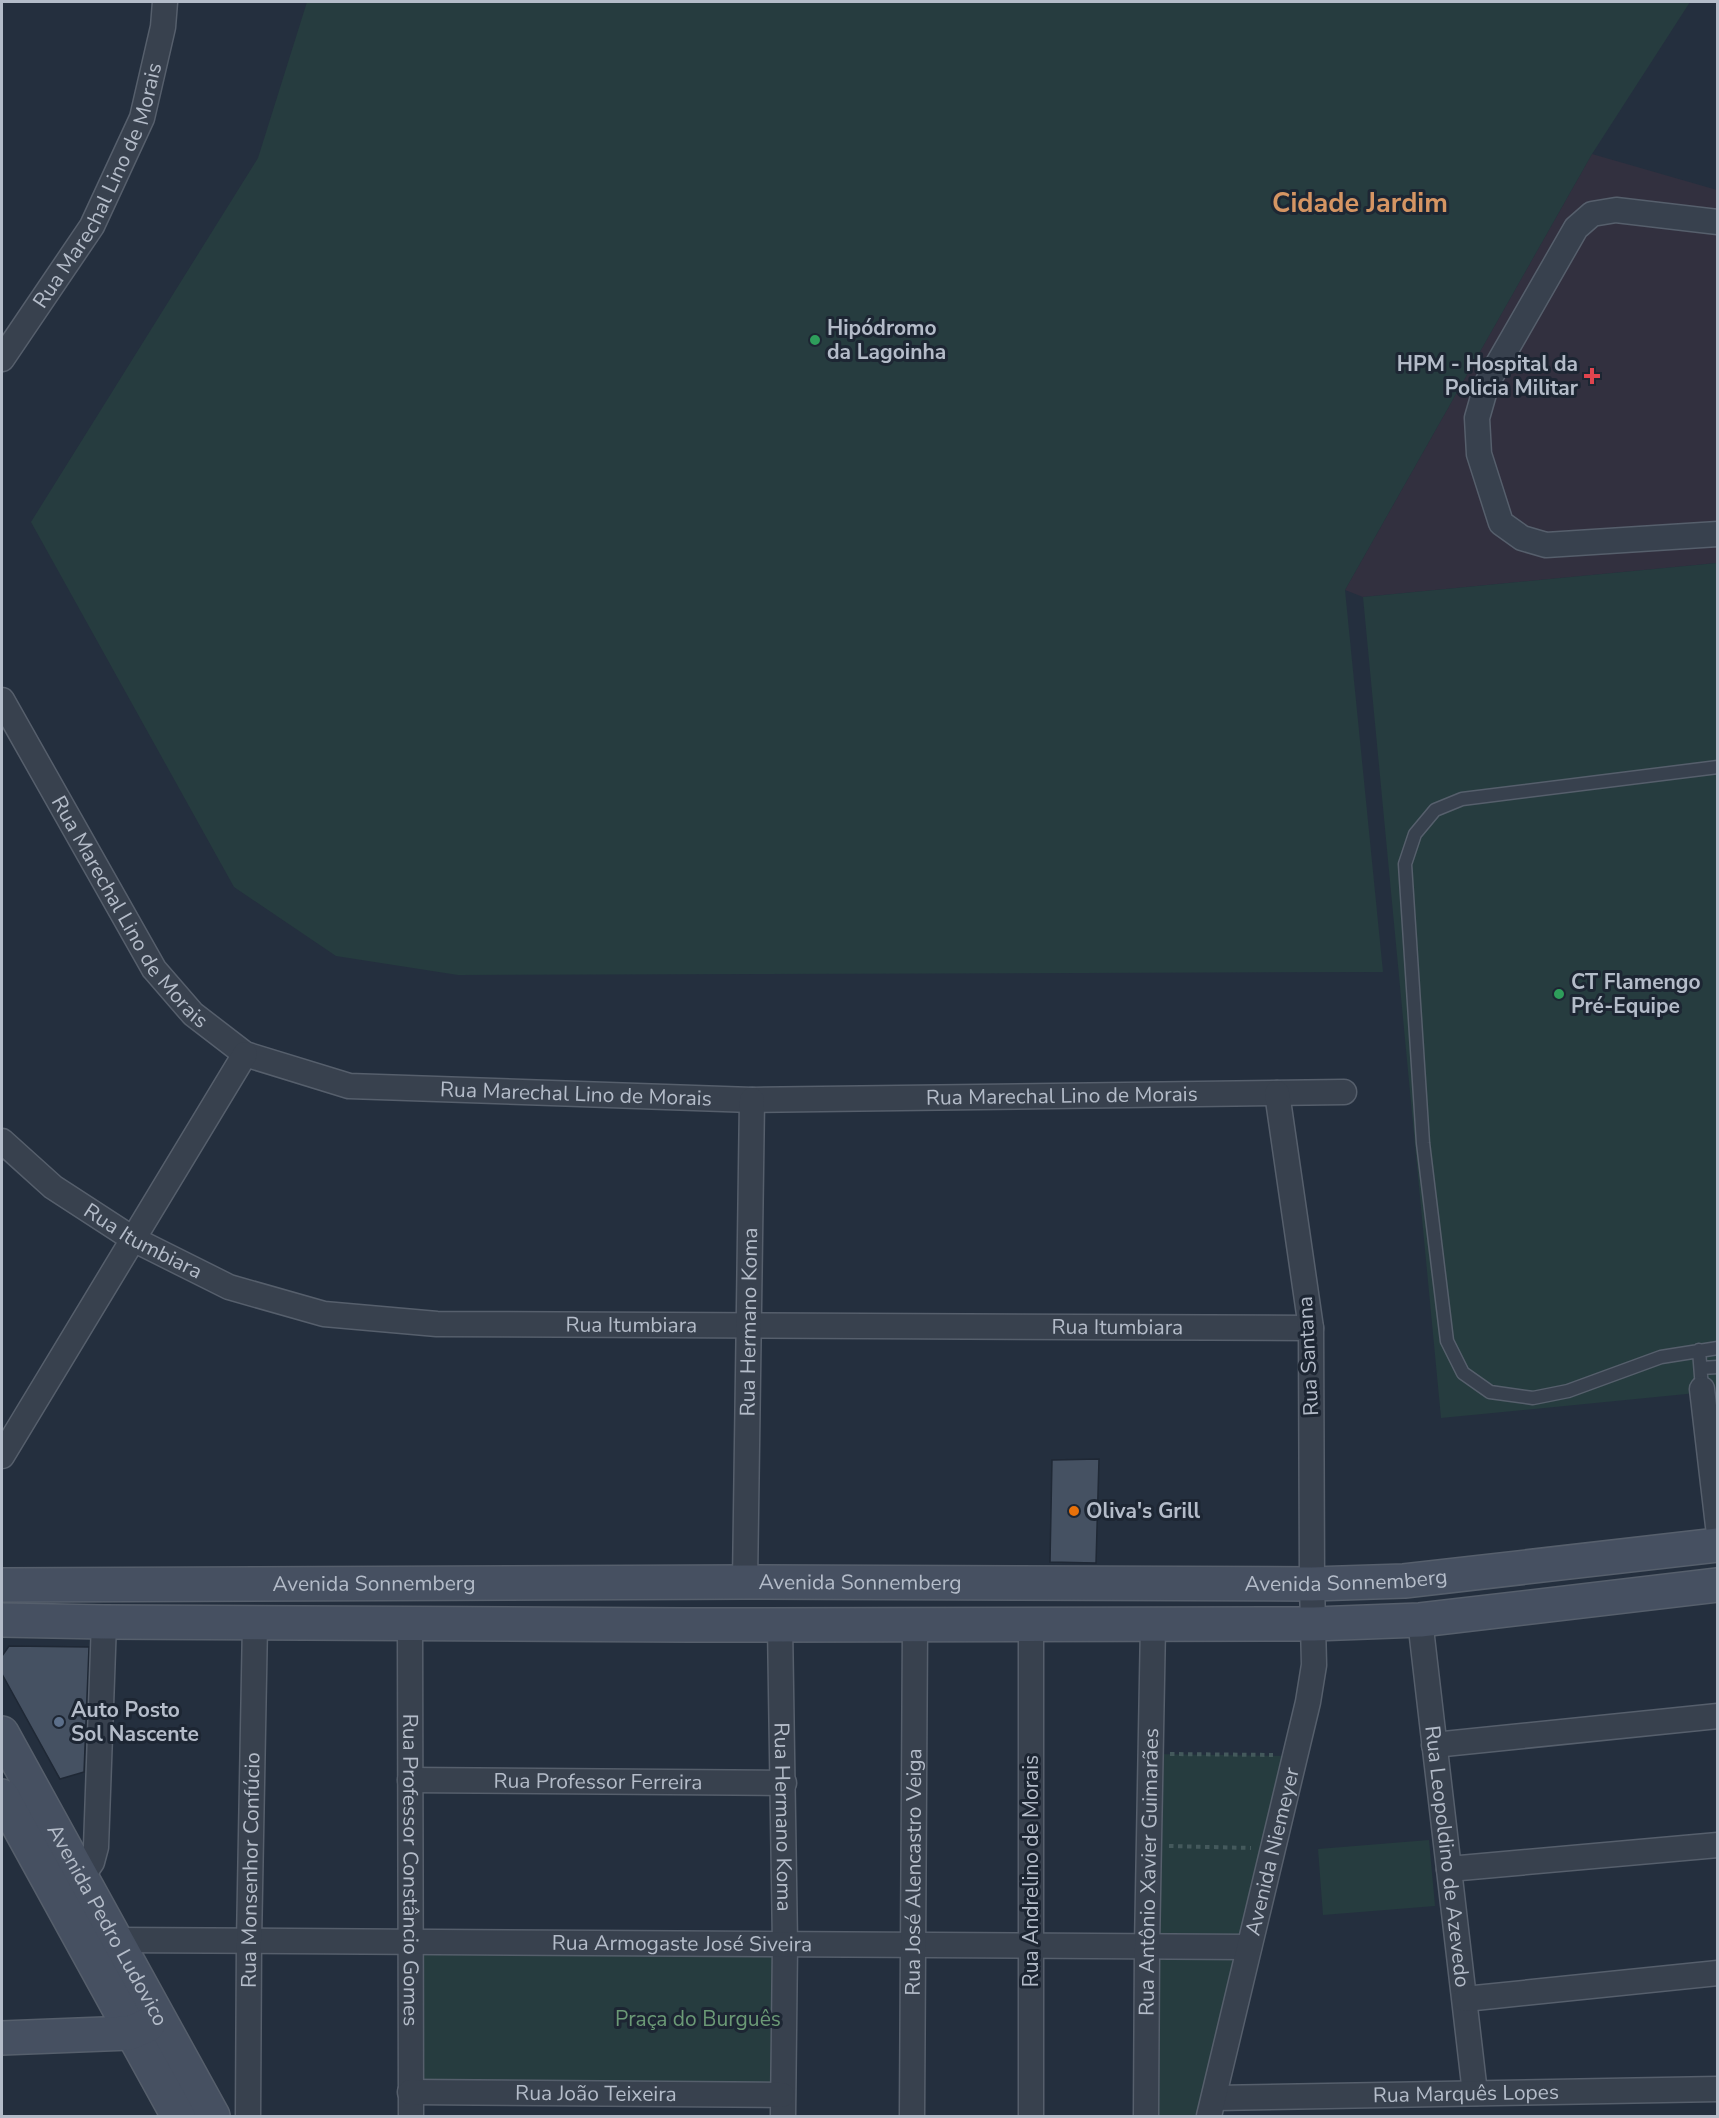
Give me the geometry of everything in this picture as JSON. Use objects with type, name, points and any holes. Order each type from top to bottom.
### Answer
[{"type":"street","name":"Rua Marechal Lino de Morais","points":[[2,358],[92,226],[142,118],[163,27],[165,2]]},
{"type":"street","points":[[1718,222],[1616,210],[1592,214],[1576,228],[1487,383],[1477,418],[1479,454],[1501,523],[1522,538],[1546,545],[1718,534]]},
{"type":"street","name":"Rua Marechal Lino de Morais","points":[[2,700],[154,969],[193,1014],[245,1054],[349,1086],[752,1100],[1344,1092]]},
{"type":"street","points":[[2,1456],[245,1054]]},
{"type":"street","name":"Rua Santana","points":[[1277,1093],[1311,1328],[1312,1584]]},
{"type":"street","name":"Rua Hermano Koma","points":[[745,1582],[752,1100]]},
{"type":"street","name":"Rua Itumbiara","points":[[2,1141],[53,1187],[133,1239],[229,1287],[324,1314],[437,1324],[1311,1328]]},
{"type":"street","points":[[1702,1379],[1718,1526]]},
{"type":"street","name":"Avenida Sonnemberg","points":[[2,1585],[745,1582],[1312,1584],[1404,1581],[1718,1545]]},
{"type":"street","name":"Avenida Niemeyer","points":[[1212,2107],[1308,1702],[1314,1665],[1312,1584]]},
{"type":"street","name":"Avenida Sonnemberg","points":[[2,1620],[1031,1626],[1314,1624],[1420,1620],[1718,1585]]},
{"type":"street","name":"Rua Leopoldino de Azevedo","points":[[1420,1620],[1475,2093]]},
{"type":"street","points":[[81,1878],[92,1862],[96,1847],[104,1622]]},
{"type":"street","name":"Rua Monsenhor Confúcio","points":[[248,2116],[255,1623]]},
{"type":"street","name":"Rua Professor Constâncio Gomes","points":[[410,1624],[411,2116]]},
{"type":"street","name":"Rua Hermano Koma","points":[[780,1625],[785,1944],[782,2106]]},
{"type":"street","name":"Rua José Alencastro Veiga","points":[[912,2116],[915,1625]]},
{"type":"street","name":"Rua Andrelino de Morais","points":[[1031,1626],[1031,2116]]},
{"type":"street","name":"Rua Antônio Xavier Guimarães","points":[[1146,2116],[1153,1626]]},
{"type":"street","points":[[1434,1745],[1718,1716]]},
{"type":"street","name":"Avenida Pedro Ludovico","points":[[2,1733],[115,1940],[178,2116]]},
{"type":"street","name":"Rua Professor Ferreira","points":[[410,1780],[784,1783]]},
{"type":"street","name":"Avenida Pedro Ludovico","points":[[2,1796],[100,1974],[144,2026],[213,2116]]},
{"type":"street","points":[[1449,1869],[1718,1845]]},
{"type":"street","name":"Rua Armogaste José Siveira","points":[[115,1940],[1249,1947]]},
{"type":"street","points":[[1465,1999],[1718,1973]]},
{"type":"street","points":[[2,2038],[144,2026]]},
{"type":"street","name":"Rua Marquês Lopes","points":[[1212,2107],[1475,2093],[1718,2089]]},
{"type":"street","name":"Rua João Teixeira","points":[[411,2092],[782,2106]]},
{"type":"lane","points":[[1718,767],[1462,799],[1436,810],[1415,834],[1405,864],[1423,1143],[1447,1341],[1463,1373],[1490,1392],[1533,1398],[1568,1391],[1661,1357],[1718,1348]]},
{"type":"lane","points":[[1699,1350],[1702,1379]]},
{"type":"lane","points":[[1702,1379],[1718,1367]]},
{"type":"path","points":[[1151,1754],[1295,1756]]},
{"type":"path","points":[[1149,1846],[1273,1848]]},
{"type":"shaded area","name":"HPM - Hospital da Policia Militar","points":[[1592,154],[1717,190],[1717,563],[1363,597],[1345,590]]},
{"type":"green space","name":"Hipódromo da Lagoinha","points":[[307,2],[1690,2],[1592,154],[1345,590],[1383,972],[458,975],[336,956],[234,887],[31,522],[258,158]]},
{"type":"green space","name":"CT Flamengo Pré-Equipe","points":[[1717,563],[1717,1391],[1441,1418],[1363,597]]},
{"type":"green space","points":[[1151,1754],[1295,1756],[1209,2116],[1146,2116]]},
{"type":"green space","points":[[1429,1840],[1435,1906],[1323,1915],[1318,1849]]},
{"type":"green space","name":"Praça do Burguês","points":[[410,1941],[785,1944],[782,2095],[410,2092]]},
{"type":"building","name":"Oliva's Grill","points":[[1099,1459],[1096,1563],[1050,1562],[1052,1460]]},
{"type":"building","name":"Auto Posto Sol Nascente","points":[[9,1646],[89,1647],[84,1772],[60,1779],[2,1674],[2,1656]]},
{"type":"place","name":"Hipódromo da Lagoinha","points":[[815,340]]},
{"type":"place","name":"HPM - Hospital da Policia Militar","points":[[1592,376]]},
{"type":"place","name":"CT Flamengo Pré-Equipe","points":[[1559,994]]},
{"type":"place","name":"Oliva's Grill","points":[[1074,1511]]},
{"type":"place","name":"Auto Posto Sol Nascente","points":[[59,1722]]},
{"type":"district","name":"Cidade Jardim","points":[[1360,203]]}]
